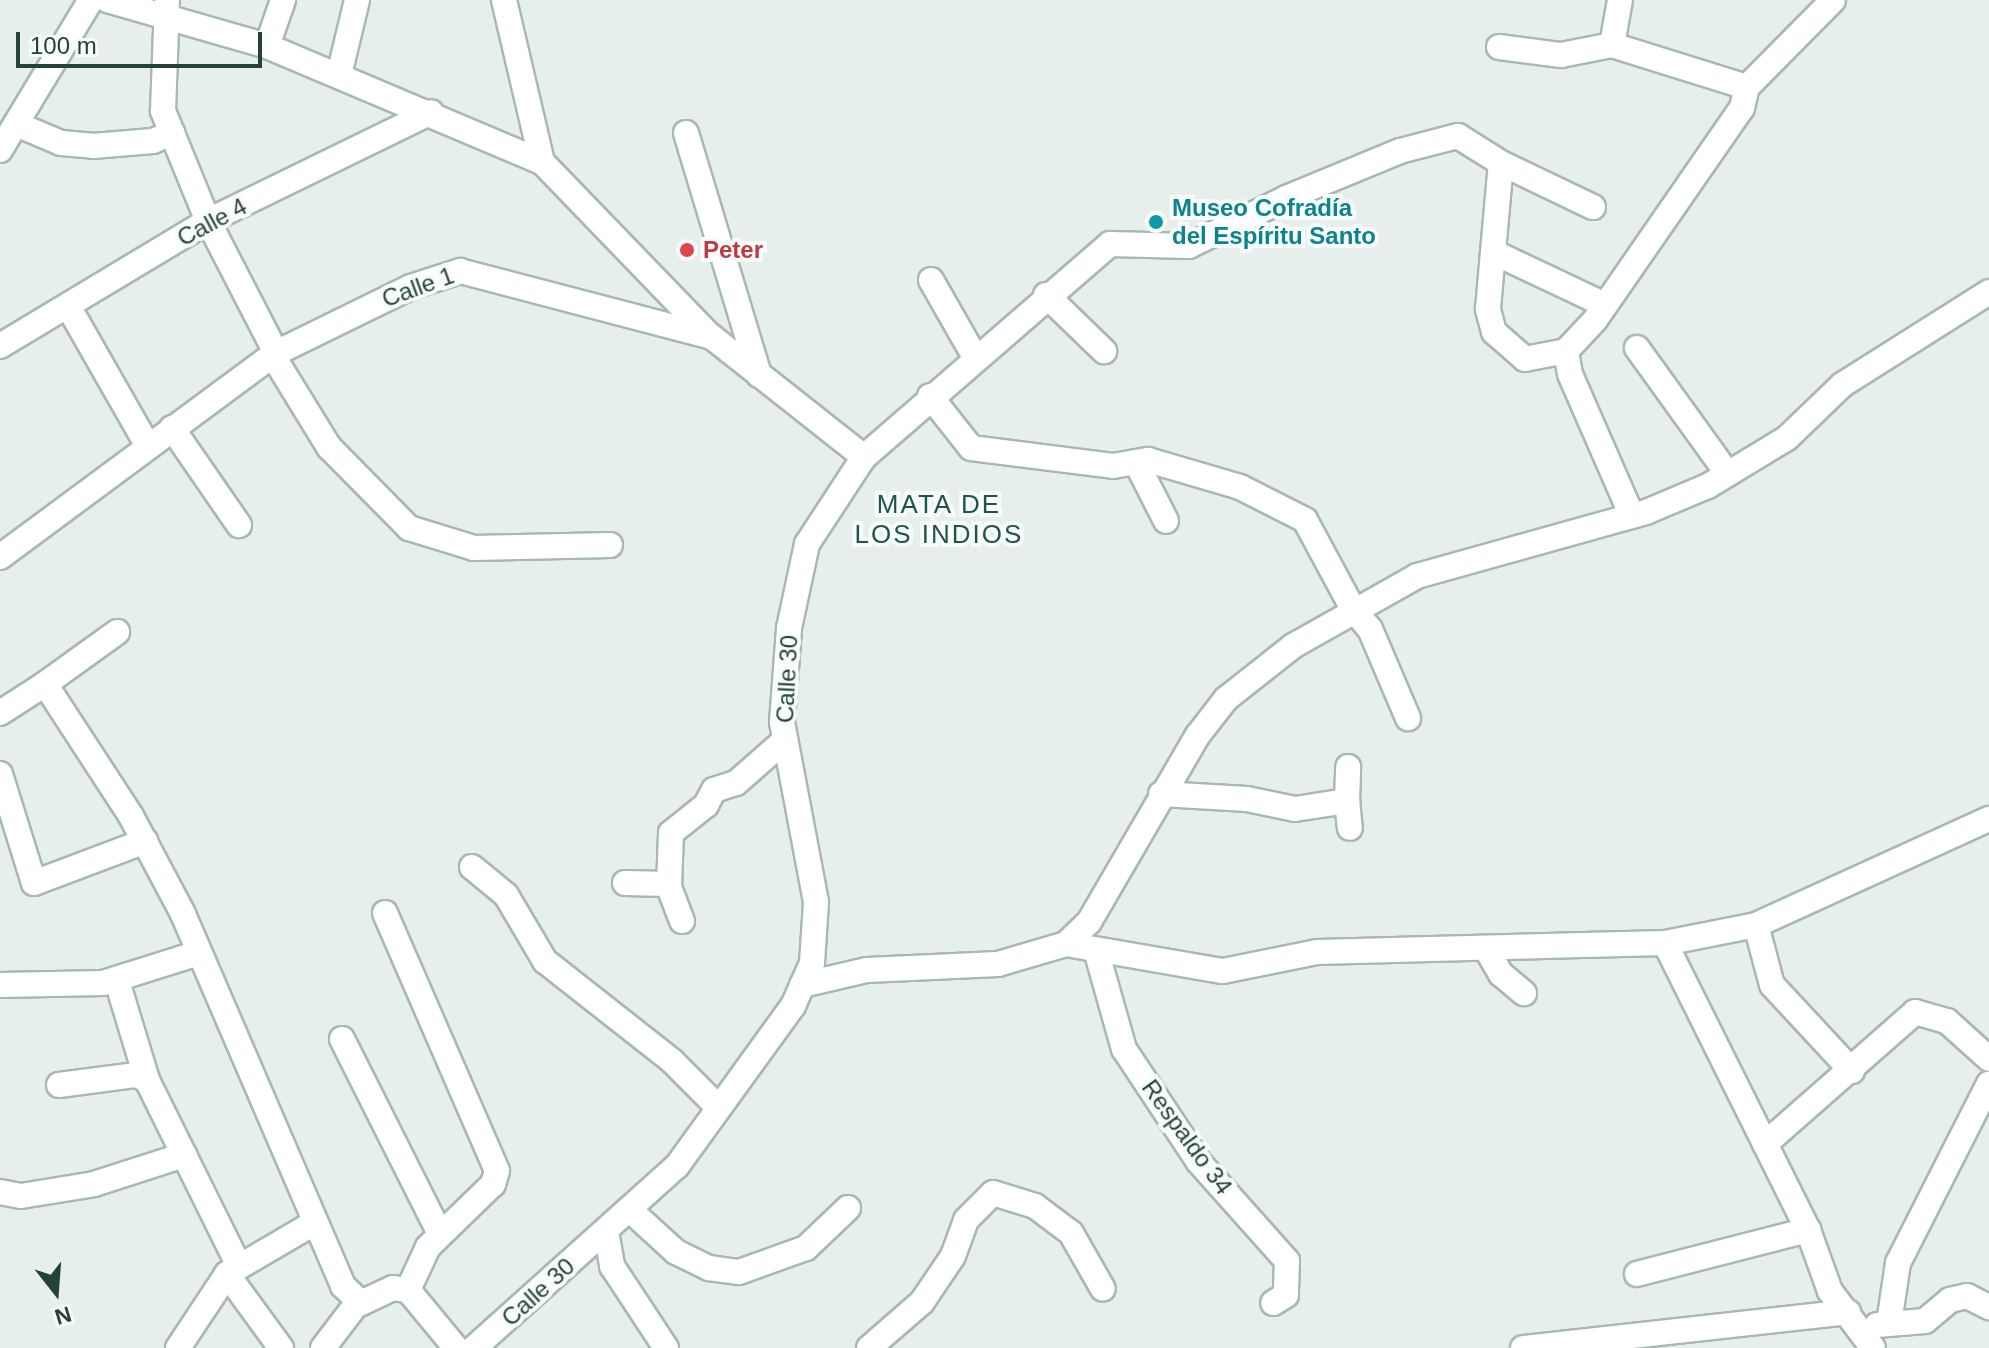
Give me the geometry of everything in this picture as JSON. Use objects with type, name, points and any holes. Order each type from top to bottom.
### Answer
[{"type":"street","points":[[0,150],[91,0]]},
{"type":"street","points":[[107,0],[167,8],[431,112],[542,162],[712,337]]},
{"type":"street","points":[[267,46],[283,0]]},
{"type":"street","points":[[339,75],[357,0]]},
{"type":"street","points":[[504,0],[542,162]]},
{"type":"street","points":[[1612,45],[1620,0]]},
{"type":"street","points":[[1593,207],[1501,163],[1488,309],[1494,332],[1525,359],[1566,351],[1605,305],[1742,108],[1747,87],[1833,0]]},
{"type":"street","points":[[167,8],[163,111],[208,221],[274,354],[329,447],[409,528],[474,548],[610,545]]},
{"type":"street","points":[[1499,47],[1561,55],[1612,45],[1747,87]]},
{"type":"street","name":"Calle 4","points":[[0,346],[208,221],[431,112]]},
{"type":"street","points":[[16,124],[61,143],[93,146],[153,141],[172,133]]},
{"type":"street","points":[[686,133],[759,375]]},
{"type":"street","name":"Calle 30","points":[[474,1348],[677,1166],[802,985],[812,963],[816,902],[785,740],[789,628],[807,544],[864,457],[1046,295],[1110,244],[1189,246],[1286,198],[1400,151],[1458,136],[1501,163]]},
{"type":"street","points":[[1493,252],[1605,305]]},
{"type":"street","name":"Calle 1","points":[[0,557],[274,354],[411,287],[468,270],[712,337],[864,457]]},
{"type":"street","points":[[931,280],[975,357]]},
{"type":"street","points":[[802,985],[867,970],[998,964],[1066,944],[1089,922],[1161,794],[1226,699],[1293,646],[1353,609],[1417,576],[1632,516],[1728,474],[1787,438],[1842,385],[1989,292]]},
{"type":"street","points":[[1046,295],[1104,351]]},
{"type":"street","points":[[68,306],[148,446]]},
{"type":"street","points":[[1637,348],[1728,474]]},
{"type":"street","points":[[1566,351],[1570,374],[1632,516]]},
{"type":"street","points":[[930,396],[971,448],[1084,464],[1136,462],[1240,487],[1305,520],[1353,609],[1370,629],[1408,718]]},
{"type":"street","points":[[172,428],[239,525]]},
{"type":"street","points":[[1136,462],[1166,521]]},
{"type":"street","points":[[0,713],[117,632]]},
{"type":"street","points":[[45,684],[145,841],[199,953],[338,1278],[358,1302]]},
{"type":"street","points":[[682,921],[669,884],[671,833],[706,805],[714,790],[736,783],[785,740]]},
{"type":"street","points":[[1348,767],[1350,828]]},
{"type":"street","points":[[0,774],[34,883],[145,841]]},
{"type":"street","points":[[1161,794],[1247,799],[1295,809],[1347,801]]},
{"type":"street","points":[[1066,944],[1223,971],[1317,952],[1665,943],[1756,925],[1989,819]]},
{"type":"street","points":[[472,867],[506,895],[545,961],[672,1061],[719,1108]]},
{"type":"street","points":[[625,883],[669,884]]},
{"type":"street","points":[[385,913],[497,1171],[493,1184],[439,1232],[408,1290]]},
{"type":"street","points":[[1756,925],[1772,985],[1852,1071]]},
{"type":"street","points":[[1665,943],[1808,1230],[1830,1291],[1861,1335]]},
{"type":"street","name":"Respaldo 34","points":[[1096,950],[1124,1049],[1198,1161],[1287,1261],[1286,1295],[1273,1303]]},
{"type":"street","points":[[1487,950],[1501,974],[1524,993]]},
{"type":"street","points":[[0,985],[117,981],[199,953]]},
{"type":"street","points":[[117,981],[147,1080],[184,1155],[232,1269],[281,1348]]},
{"type":"street","points":[[1765,1144],[1852,1071],[1902,1019],[1925,1010],[1989,1059]]},
{"type":"street","points":[[342,1039],[439,1232]]},
{"type":"street","points":[[59,1085],[136,1075],[147,1080]]},
{"type":"street","points":[[1889,1323],[1898,1263],[1989,1084]]},
{"type":"street","points":[[0,1192],[21,1196],[94,1184],[184,1155]]},
{"type":"street","points":[[869,1348],[922,1302],[953,1256],[966,1220],[993,1193],[1035,1206],[1071,1233],[1103,1289]]},
{"type":"street","points":[[630,1210],[676,1252],[709,1268],[739,1272],[806,1248],[848,1208]]},
{"type":"street","points":[[178,1348],[232,1269],[314,1223]]},
{"type":"street","points":[[1637,1274],[1808,1230]]},
{"type":"street","points":[[606,1231],[612,1266],[666,1348]]},
{"type":"street","points":[[323,1348],[358,1302],[393,1288],[408,1290],[456,1348]]},
{"type":"street","points":[[1523,1348],[1861,1335],[1889,1323],[1925,1321],[1950,1300],[1967,1296],[1989,1307]]},
{"type":"place","name":"Museo Cofradía del Espíritu Santo","points":[[1156,222]]},
{"type":"place","name":"Peter","points":[[687,250]]},
{"type":"district","name":"MATA DE LOS INDIOS","points":[[939,520]]}]
